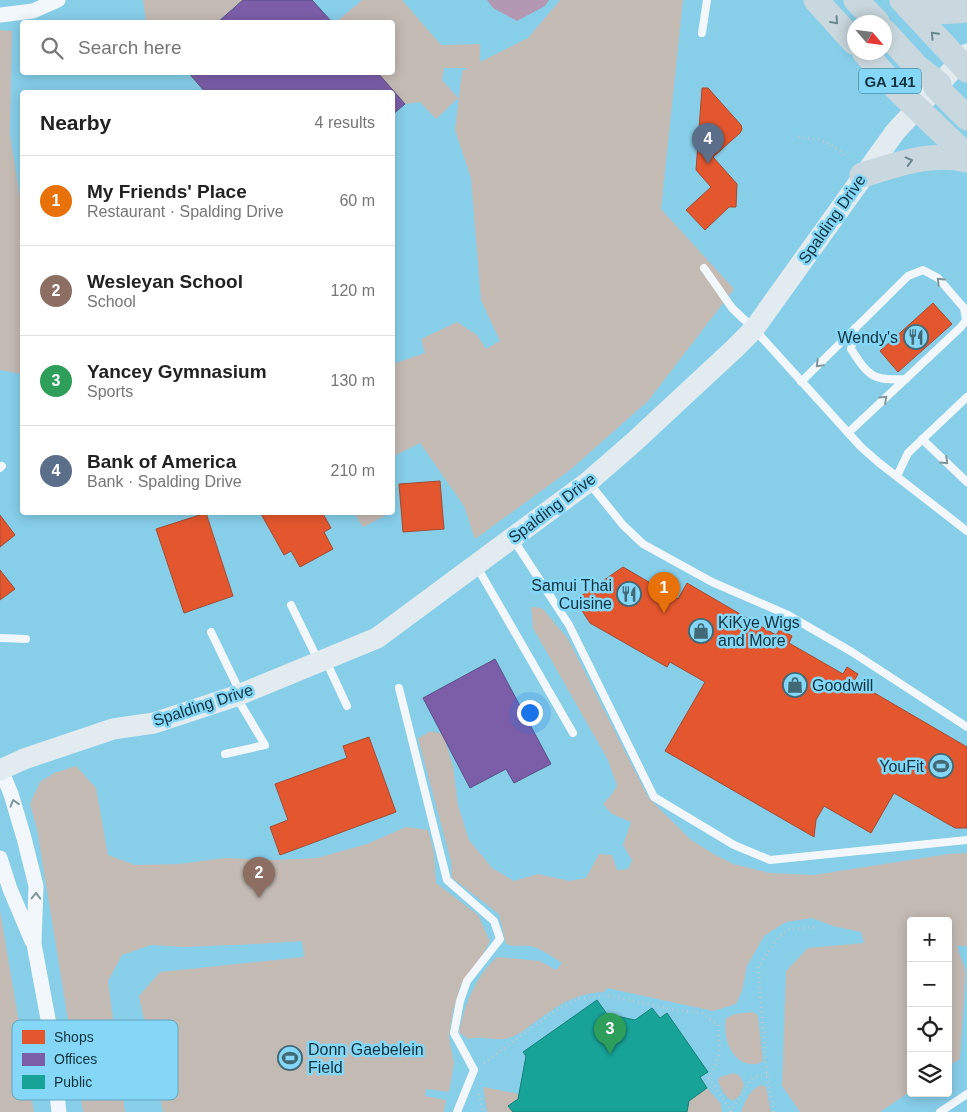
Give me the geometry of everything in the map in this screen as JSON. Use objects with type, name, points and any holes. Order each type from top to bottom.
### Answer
[{"type":"highway","points":[[816,0],[847,34]]},
{"type":"highway","points":[[856,0],[870,15]]},
{"type":"highway","points":[[905,3],[937,12],[967,10]]},
{"type":"highway","points":[[905,3],[965,62]]},
{"type":"highway","points":[[892,40],[967,118]]},
{"type":"highway","name":"GA 141","points":[[871,60],[898,90],[967,156]]},
{"type":"highway","points":[[862,175],[927,157],[943,156],[967,160]]},
{"type":"main road","name":"Spalding Drive","points":[[0,770],[24,759],[113,730],[154,723],[238,695],[377,638],[476,566],[588,482],[634,442],[754,329],[862,175],[895,132],[938,86],[965,62]]},
{"type":"street","points":[[0,15],[33,11],[58,0]]},
{"type":"street","points":[[0,770],[22,829],[36,886],[34,944],[48,1020]]},
{"type":"street","points":[[0,858],[10,889],[34,944]]},
{"type":"lane","points":[[702,33],[706,0]]},
{"type":"lane","points":[[704,268],[732,308],[754,329],[848,433],[897,476],[967,531]]},
{"type":"lane","points":[[801,382],[908,276],[923,270],[938,278],[964,308],[966,320],[848,433]]},
{"type":"lane","points":[[855,328],[851,348],[861,365],[872,375],[884,380],[906,379]]},
{"type":"lane","points":[[897,476],[908,453],[967,397]]},
{"type":"lane","points":[[922,439],[967,482]]},
{"type":"lane","points":[[588,482],[622,525],[643,544],[712,582],[788,615],[852,652],[967,727]]},
{"type":"lane","points":[[512,539],[569,625],[654,797],[734,845],[770,860],[967,840]]},
{"type":"lane","points":[[476,566],[573,733]]},
{"type":"lane","points":[[291,606],[347,706]]},
{"type":"lane","points":[[211,632],[238,695],[265,745],[225,754]]},
{"type":"lane","points":[[0,638],[26,639]]},
{"type":"lane","points":[[399,688],[447,880],[494,921],[500,939],[467,982],[460,1001],[454,1033],[474,1070],[457,1112]]},
{"type":"lane","points":[[940,1112],[967,1094]]},
{"type":"path","points":[[798,137],[827,141],[846,156]]},
{"type":"path","points":[[774,1112],[767,1076],[758,966],[776,940],[788,929],[817,927]]},
{"type":"path","points":[[474,1070],[550,1014],[577,999],[605,995],[677,1010],[702,1013],[718,1025],[720,1046],[718,1063],[709,1078],[731,1112],[752,1076],[767,1076]]},
{"type":"shaded area","points":[[0,0],[967,0],[967,1112],[0,1112]]},
{"type":"shaded area","points":[[143,0],[243,0],[219,20],[146,20]]},
{"type":"shaded area","points":[[362,0],[402,0],[441,45],[480,44],[480,62],[528,38],[560,0],[683,0],[661,209],[734,289],[648,401],[570,470],[475,539],[464,506],[420,443],[395,456],[395,363],[425,353],[421,339],[457,322],[477,335],[486,349],[500,341],[481,300],[471,178],[455,130],[462,71],[468,68],[444,68],[442,80],[458,98],[436,119],[420,102],[405,104],[395,93],[395,90],[392,90],[379,75],[395,75],[395,20],[338,20]]},
{"type":"shaded area","points":[[487,0],[549,0],[545,6],[517,21],[493,8]]},
{"type":"shaded area","points":[[0,30],[12,31],[10,134],[20,197],[20,374],[0,370]]},
{"type":"shaded area","points":[[355,515],[386,515],[363,527]]},
{"type":"shaded area","points":[[531,607],[542,608],[568,639],[648,797],[691,840],[733,864],[770,873],[814,875],[948,854],[967,853],[967,946],[957,946],[966,972],[960,1059],[952,1064],[952,917],[907,917],[907,1094],[880,1112],[800,1112],[782,1086],[786,971],[808,948],[864,943],[861,932],[833,926],[812,918],[786,922],[764,936],[747,966],[742,991],[736,1004],[713,1011],[607,988],[604,992],[576,997],[568,1001],[520,1033],[509,1038],[468,1039],[459,1032],[464,1011],[477,982],[497,957],[540,961],[556,970],[562,963],[534,947],[506,944],[499,914],[452,878],[451,861],[418,738],[431,731],[443,734],[453,766],[458,805],[469,840],[492,868],[514,881],[538,874],[569,881],[586,878],[599,854],[612,855],[617,870],[628,869],[632,860],[623,845],[631,822],[612,814],[603,804],[617,786],[608,760],[533,628]]},
{"type":"shaded area","points":[[76,766],[96,788],[108,855],[135,865],[179,864],[225,858],[275,860],[317,858],[367,844],[406,827],[428,830],[434,853],[436,883],[478,915],[490,941],[481,958],[461,985],[453,1010],[449,1037],[454,1063],[449,1092],[426,1089],[425,1096],[446,1100],[444,1112],[163,1112],[161,1100],[178,1100],[178,1020],[144,1020],[139,996],[160,972],[304,957],[302,941],[184,947],[151,945],[122,955],[108,981],[113,1020],[68,1020],[37,829],[30,804],[40,782],[54,773]]},
{"type":"shaded area","points":[[0,910],[19,1020],[12,1020],[12,1100],[32,1100],[34,1112],[0,1112]]},
{"type":"shaded area","points":[[751,1012],[758,1016],[763,1061],[757,1064],[745,1063],[733,1054],[725,1032],[726,1018],[735,1014]]},
{"type":"shaded area","points":[[734,1073],[740,1076],[744,1084],[740,1095],[733,1101],[723,1092],[718,1080],[720,1077]]},
{"type":"shaded area","points":[[762,1085],[766,1087],[771,1112],[741,1112],[751,1092]]},
{"type":"shaded area","points":[[483,1087],[519,1094],[518,1099],[508,1106],[513,1112],[487,1112]]},
{"type":"shaded area","points":[[707,1088],[721,1104],[722,1112],[687,1112],[689,1101]]},
{"type":"shaded area","points":[[81,1100],[123,1100],[125,1112],[83,1112]]},
{"type":"building: Shops","points":[[702,88],[708,88],[741,125],[742,129],[713,157],[737,184],[736,207],[729,207],[705,230],[686,210],[711,187],[696,170]]},
{"type":"building: Shops","name":"Wendy's","points":[[933,303],[952,324],[898,372],[880,351]]},
{"type":"building: Shops","points":[[440,481],[444,529],[403,532],[399,484]]},
{"type":"building: Shops","points":[[0,515],[15,535],[0,547]]},
{"type":"building: Shops","points":[[200,515],[207,515],[233,596],[184,613],[156,529]]},
{"type":"building: Shops","points":[[262,515],[324,515],[331,528],[324,532],[333,549],[300,567],[291,551],[284,555]]},
{"type":"building: Shops","points":[[623,567],[678,599],[687,583],[776,635],[780,629],[792,636],[789,643],[843,674],[847,667],[858,674],[854,681],[967,747],[967,828],[955,828],[894,793],[871,833],[824,806],[816,820],[814,837],[665,751],[705,682],[670,662],[667,667],[590,623],[575,600]]},
{"type":"building: Shops","points":[[0,570],[15,589],[0,600]]},
{"type":"building: Shops","points":[[369,737],[396,812],[280,855],[270,827],[288,820],[275,784],[347,758],[343,746]]},
{"type":"building: Offices","points":[[243,0],[312,0],[330,20],[220,20]]},
{"type":"building: Offices","points":[[191,75],[380,75],[393,90],[203,90]]},
{"type":"building: Offices","points":[[395,93],[405,104],[395,112]]},
{"type":"building: Offices","points":[[495,659],[551,764],[514,783],[506,769],[470,788],[423,698]]},
{"type":"building: Public","points":[[597,1000],[607,1014],[635,1020],[652,1008],[660,1018],[667,1013],[708,1072],[700,1077],[707,1088],[689,1101],[687,1112],[513,1112],[508,1106],[518,1099],[526,1056],[523,1052]]},
{"type":"place","name":"Bank of America","points":[[708,164]]},
{"type":"place","name":"Wendy's","points":[[916,337]]},
{"type":"place","name":"Samui Thai Cuisine","points":[[629,594]]},
{"type":"place","name":"My Friends' Place","points":[[664,613]]},
{"type":"place","name":"KiKye Wigs and More","points":[[701,631]]},
{"type":"place","name":"Goodwill","points":[[795,685]]},
{"type":"place","name":"YouFit","points":[[941,766]]},
{"type":"place","name":"Wesleyan School","points":[[259,898]]},
{"type":"place","name":"Yancey Gymnasium","points":[[610,1054]]},
{"type":"place","name":"Donn Gaebelein Field","points":[[290,1058]]}]
